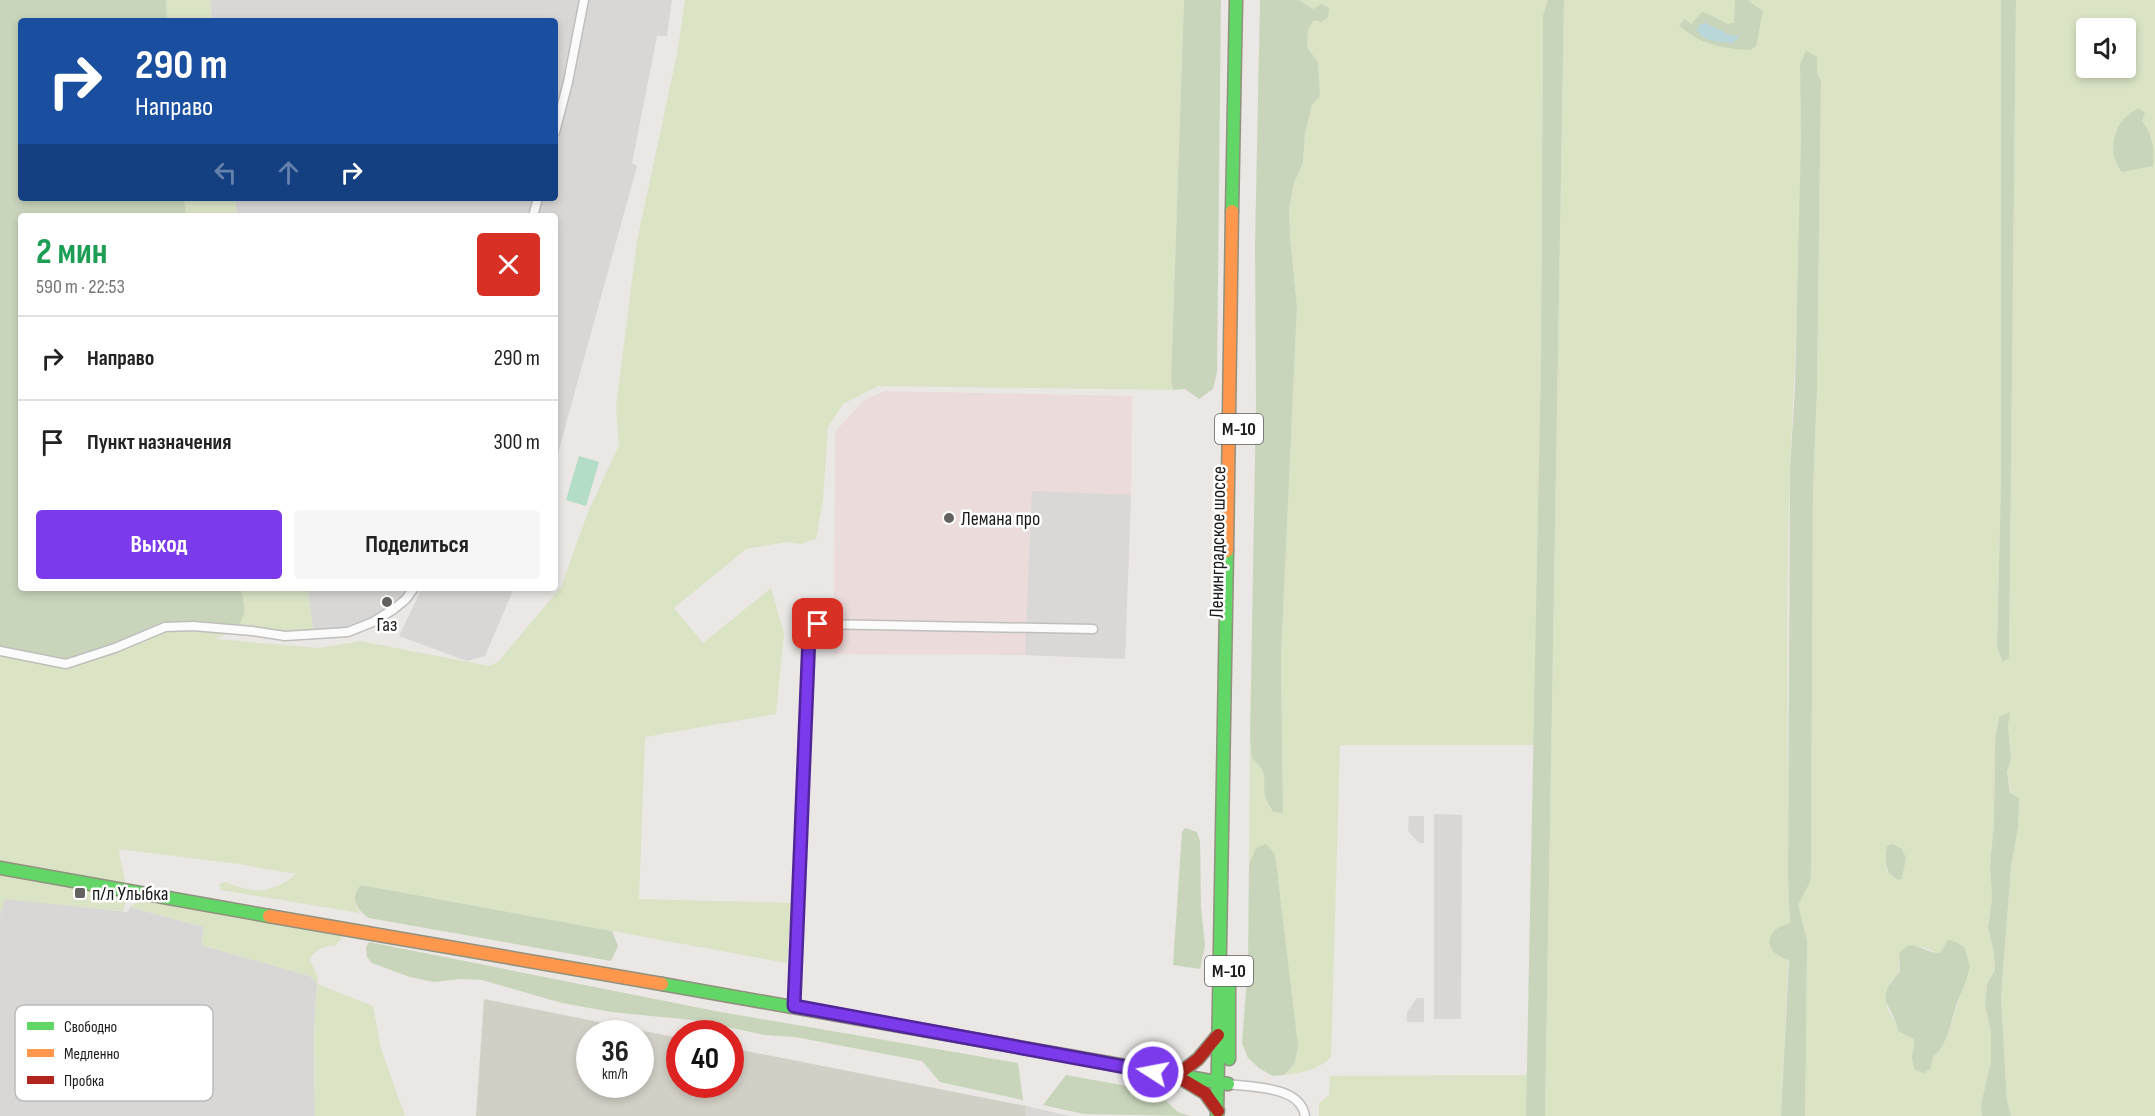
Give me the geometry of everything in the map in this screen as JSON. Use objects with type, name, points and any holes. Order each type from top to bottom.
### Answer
[{"type":"main road","name":"Ленинградское шоссе","points":[[1223,1084],[1218,1035],[1236,0]]},
{"type":"main road","name":"Ленинградское шоссе","points":[[1223,1084],[1230,857],[1245,0]]},
{"type":"main road","points":[[0,868],[438,946],[794,1006],[1223,1084]]},
{"type":"main road","points":[[1176,1076],[1198,1059],[1218,1035]]},
{"type":"main road","points":[[1176,1076],[1198,1088],[1221,1114]]},
{"type":"main road","name":"М-10","points":[[1221,1114],[1223,1084]]},
{"type":"street","points":[[558,120],[584,0]]},
{"type":"street","points":[[0,651],[66,664],[115,648],[165,627],[193,626],[285,636],[348,632],[373,622],[394,609],[412,591]]},
{"type":"street","points":[[794,1006],[809,635],[818,624],[1093,629]]},
{"type":"street","points":[[1223,1084],[1282,1092],[1295,1098],[1304,1109],[1305,1116]]},
{"type":"shaded area","points":[[210,0],[584,0],[573,64],[588,0],[672,0],[667,36],[657,36],[632,163],[637,166],[558,453],[558,213],[536,213],[539,201],[558,201],[558,18],[212,18]]},
{"type":"shaded area","points":[[235,201],[537,201],[534,213],[237,213]]},
{"type":"shaded area","points":[[885,391],[1132,396],[1125,659],[1025,655],[834,654],[835,432],[864,400]]},
{"type":"shaded area","points":[[1032,491],[1131,495],[1125,659],[1025,655]]},
{"type":"shaded area","points":[[307,591],[412,591],[406,599],[348,632],[314,635]]},
{"type":"shaded area","points":[[421,591],[513,591],[485,656],[467,661],[399,636]]},
{"type":"shaded area","points":[[1434,814],[1462,815],[1461,1019],[1434,1019]]},
{"type":"shaded area","points":[[1409,816],[1424,816],[1424,843],[1419,843],[1408,831]]},
{"type":"shaded area","points":[[3,898],[128,912],[130,907],[204,927],[201,945],[310,976],[317,984],[314,1035],[315,1116],[0,1116],[0,916]]},
{"type":"shaded area","points":[[1417,998],[1424,998],[1424,1022],[1407,1022],[1407,1012]]},
{"type":"shaded area","points":[[484,999],[589,1020],[576,1020],[576,1098],[654,1098],[654,1033],[666,1035],[666,1098],[744,1098],[744,1051],[1026,1106],[1025,1116],[476,1116]]},
{"type":"shaded area","points":[[1026,1106],[1070,1116],[1025,1116]]},
{"type":"green space","points":[[0,0],[166,0],[167,18],[18,18],[18,201],[184,201],[186,213],[18,213],[18,591],[242,591],[243,616],[233,631],[165,627],[66,664],[0,651]]},
{"type":"green space","points":[[166,0],[210,0],[212,18],[167,18]]},
{"type":"green space","points":[[685,0],[1184,0],[1171,381],[1173,390],[878,386],[843,404],[828,427],[823,500],[816,539],[801,544],[787,542],[746,549],[674,608],[703,643],[771,588],[784,633],[776,714],[645,737],[639,899],[791,903],[787,963],[361,885],[356,905],[360,913],[232,892],[221,890],[219,884],[226,882],[245,889],[262,890],[279,885],[296,874],[239,864],[119,849],[126,888],[123,911],[4,899],[0,916],[0,651],[242,597],[241,591],[307,591],[314,635],[234,631],[215,639],[319,648],[360,641],[489,666],[498,662],[558,591],[588,512],[619,445],[616,407],[637,241],[677,54]]},
{"type":"green space","points":[[1184,0],[1221,0],[1217,372],[1213,389],[1199,399],[1185,389],[1173,390],[1171,381]]},
{"type":"green space","points":[[1260,0],[1299,0],[1313,9],[1321,4],[1329,8],[1328,17],[1321,22],[1314,20],[1308,29],[1307,47],[1318,62],[1320,96],[1312,105],[1305,134],[1303,163],[1294,183],[1289,208],[1297,306],[1281,658],[1283,813],[1273,812],[1267,801],[1264,793],[1264,774],[1252,759],[1250,738]]},
{"type":"green space","points":[[1299,0],[1548,0],[1543,15],[1541,358],[1534,745],[1340,745],[1331,1057],[1315,1068],[1284,1075],[1295,1063],[1298,1046],[1266,844],[1257,848],[1249,865],[1250,738],[1252,759],[1264,774],[1264,793],[1267,801],[1273,812],[1283,813],[1281,658],[1297,306],[1289,208],[1294,183],[1303,163],[1305,134],[1312,105],[1320,96],[1318,62],[1307,47],[1307,29],[1314,20],[1313,9]]},
{"type":"green space","points":[[1548,0],[1564,0],[1545,1116],[1526,1116],[1541,358],[1543,15]]},
{"type":"green space","points":[[1564,0],[2001,0],[2001,480],[1997,647],[2003,662],[2009,657],[2016,0],[2155,0],[2155,1116],[2011,1116],[2007,1101],[2001,997],[2011,867],[2018,827],[2007,772],[2011,759],[2009,713],[1999,717],[1995,739],[1994,823],[1990,866],[1992,898],[1988,928],[1994,953],[1995,970],[1987,984],[1985,1005],[1991,1032],[1991,1061],[1981,1105],[1982,1116],[1805,1116],[1805,1041],[1798,905],[1811,871],[1813,492],[1817,388],[1821,80],[1817,73],[1817,57],[1800,64],[1800,216],[1788,571],[1790,923],[1781,1116],[1545,1116]],"holes":[[[1886,854],[1906,858],[1903,869],[1887,872]],[[1920,946],[1936,953],[1941,953],[1943,947],[1970,966],[1947,1037],[1933,1057],[1915,1047],[1914,1039],[1898,1031],[1887,1008],[1890,982],[1900,971],[1898,962]]]},
{"type":"green space","points":[[1735,0],[1747,0],[1763,11],[1756,46],[1750,50],[1703,41],[1679,25],[1685,19],[1691,24],[1702,12],[1727,24],[1734,23]]},
{"type":"green space","points":[[2001,0],[2016,0],[2009,658],[2003,662],[1997,647],[2001,480]]},
{"type":"green space","points":[[1806,51],[1817,57],[1817,73],[1821,80],[1817,388],[1813,492],[1811,871],[1810,882],[1798,905],[1807,940],[1805,1116],[1781,1116],[1789,960],[1774,952],[1770,941],[1775,930],[1790,923],[1788,880],[1790,469],[1795,388],[1801,138],[1800,64]]},
{"type":"green space","points":[[2138,108],[2145,113],[2142,121],[2152,142],[2153,166],[2122,172],[2115,160],[2114,140],[2122,121]]},
{"type":"green space","points":[[184,201],[235,201],[237,213],[186,213]]},
{"type":"green space","points":[[579,456],[599,462],[586,506],[566,500]]},
{"type":"green space","points":[[2010,712],[2008,726],[2011,759],[2007,772],[2010,793],[2019,798],[2001,997],[2007,1101],[2011,1116],[1982,1116],[1981,1105],[1991,1061],[1991,1032],[1985,1005],[1987,984],[1995,970],[1994,953],[1988,928],[1992,898],[1990,866],[1994,823],[1995,739],[1999,717]]},
{"type":"green space","points":[[1185,828],[1197,832],[1200,841],[1201,906],[1205,946],[1200,969],[1173,965],[1182,832]]},
{"type":"green space","points":[[1266,844],[1275,854],[1298,1046],[1295,1063],[1284,1075],[1273,1076],[1248,1058],[1242,1043],[1248,963],[1249,865],[1256,848]]},
{"type":"green space","points":[[1893,844],[1902,849],[1906,858],[1902,878],[1899,880],[1888,871],[1887,866],[1887,846]]},
{"type":"green space","points":[[361,885],[612,931],[618,946],[611,961],[369,918],[358,907],[355,899]]},
{"type":"green space","points":[[147,900],[338,933],[342,938],[336,945],[324,947],[312,956],[310,960],[318,977],[317,984],[310,976],[201,945],[204,927],[130,907],[137,902]]},
{"type":"green space","points":[[1948,940],[1964,947],[1970,966],[1947,1037],[1933,1057],[1930,1069],[1924,1073],[1915,1070],[1912,1060],[1914,1039],[1898,1031],[1885,996],[1900,971],[1899,952],[1909,945],[1940,953]]},
{"type":"green space","points":[[369,942],[715,1011],[1018,1063],[1023,1100],[940,1082],[922,1061],[795,1037],[764,1035],[744,1031],[744,1020],[691,1020],[612,1012],[562,1003],[482,980],[460,979],[434,982],[410,977],[372,963],[367,957],[366,947]]},
{"type":"green space","points":[[317,984],[373,1006],[381,1049],[405,1116],[315,1116],[314,1035]]},
{"type":"green space","points":[[1066,1075],[1149,1090],[1178,1112],[1190,1116],[1084,1114],[1043,1105]]},
{"type":"green space","points":[[1528,1075],[1526,1116],[1319,1116],[1319,1103],[1329,1095],[1330,1076]]},
{"type":"water","points":[[1706,23],[1730,35],[1740,36],[1733,43],[1708,39],[1697,30],[1700,24]]},
{"type":"traffic: fast","points":[[1232,211],[1236,0]]},
{"type":"traffic: fast","points":[[1217,1116],[1227,551]]},
{"type":"traffic: fast","points":[[0,868],[269,916]]},
{"type":"traffic: fast","points":[[1229,966],[1229,1059]]},
{"type":"traffic: fast","points":[[662,984],[1228,1084]]},
{"type":"traffic: slow","points":[[1227,551],[1232,211]]},
{"type":"traffic: slow","points":[[269,916],[662,984]]},
{"type":"traffic: jam","points":[[1176,1076],[1198,1059],[1218,1035]]},
{"type":"traffic: jam","points":[[1185,1081],[1205,1093],[1218,1111]]},
{"type":"place","name":"Лемана про","points":[[949,518]]},
{"type":"place","name":"Газ","points":[[387,602]]},
{"type":"place","name":"п/л Улыбка","points":[[80,893]]},
{"type":"route","points":[[818,624],[809,635],[794,1006],[1153,1072]]}]
